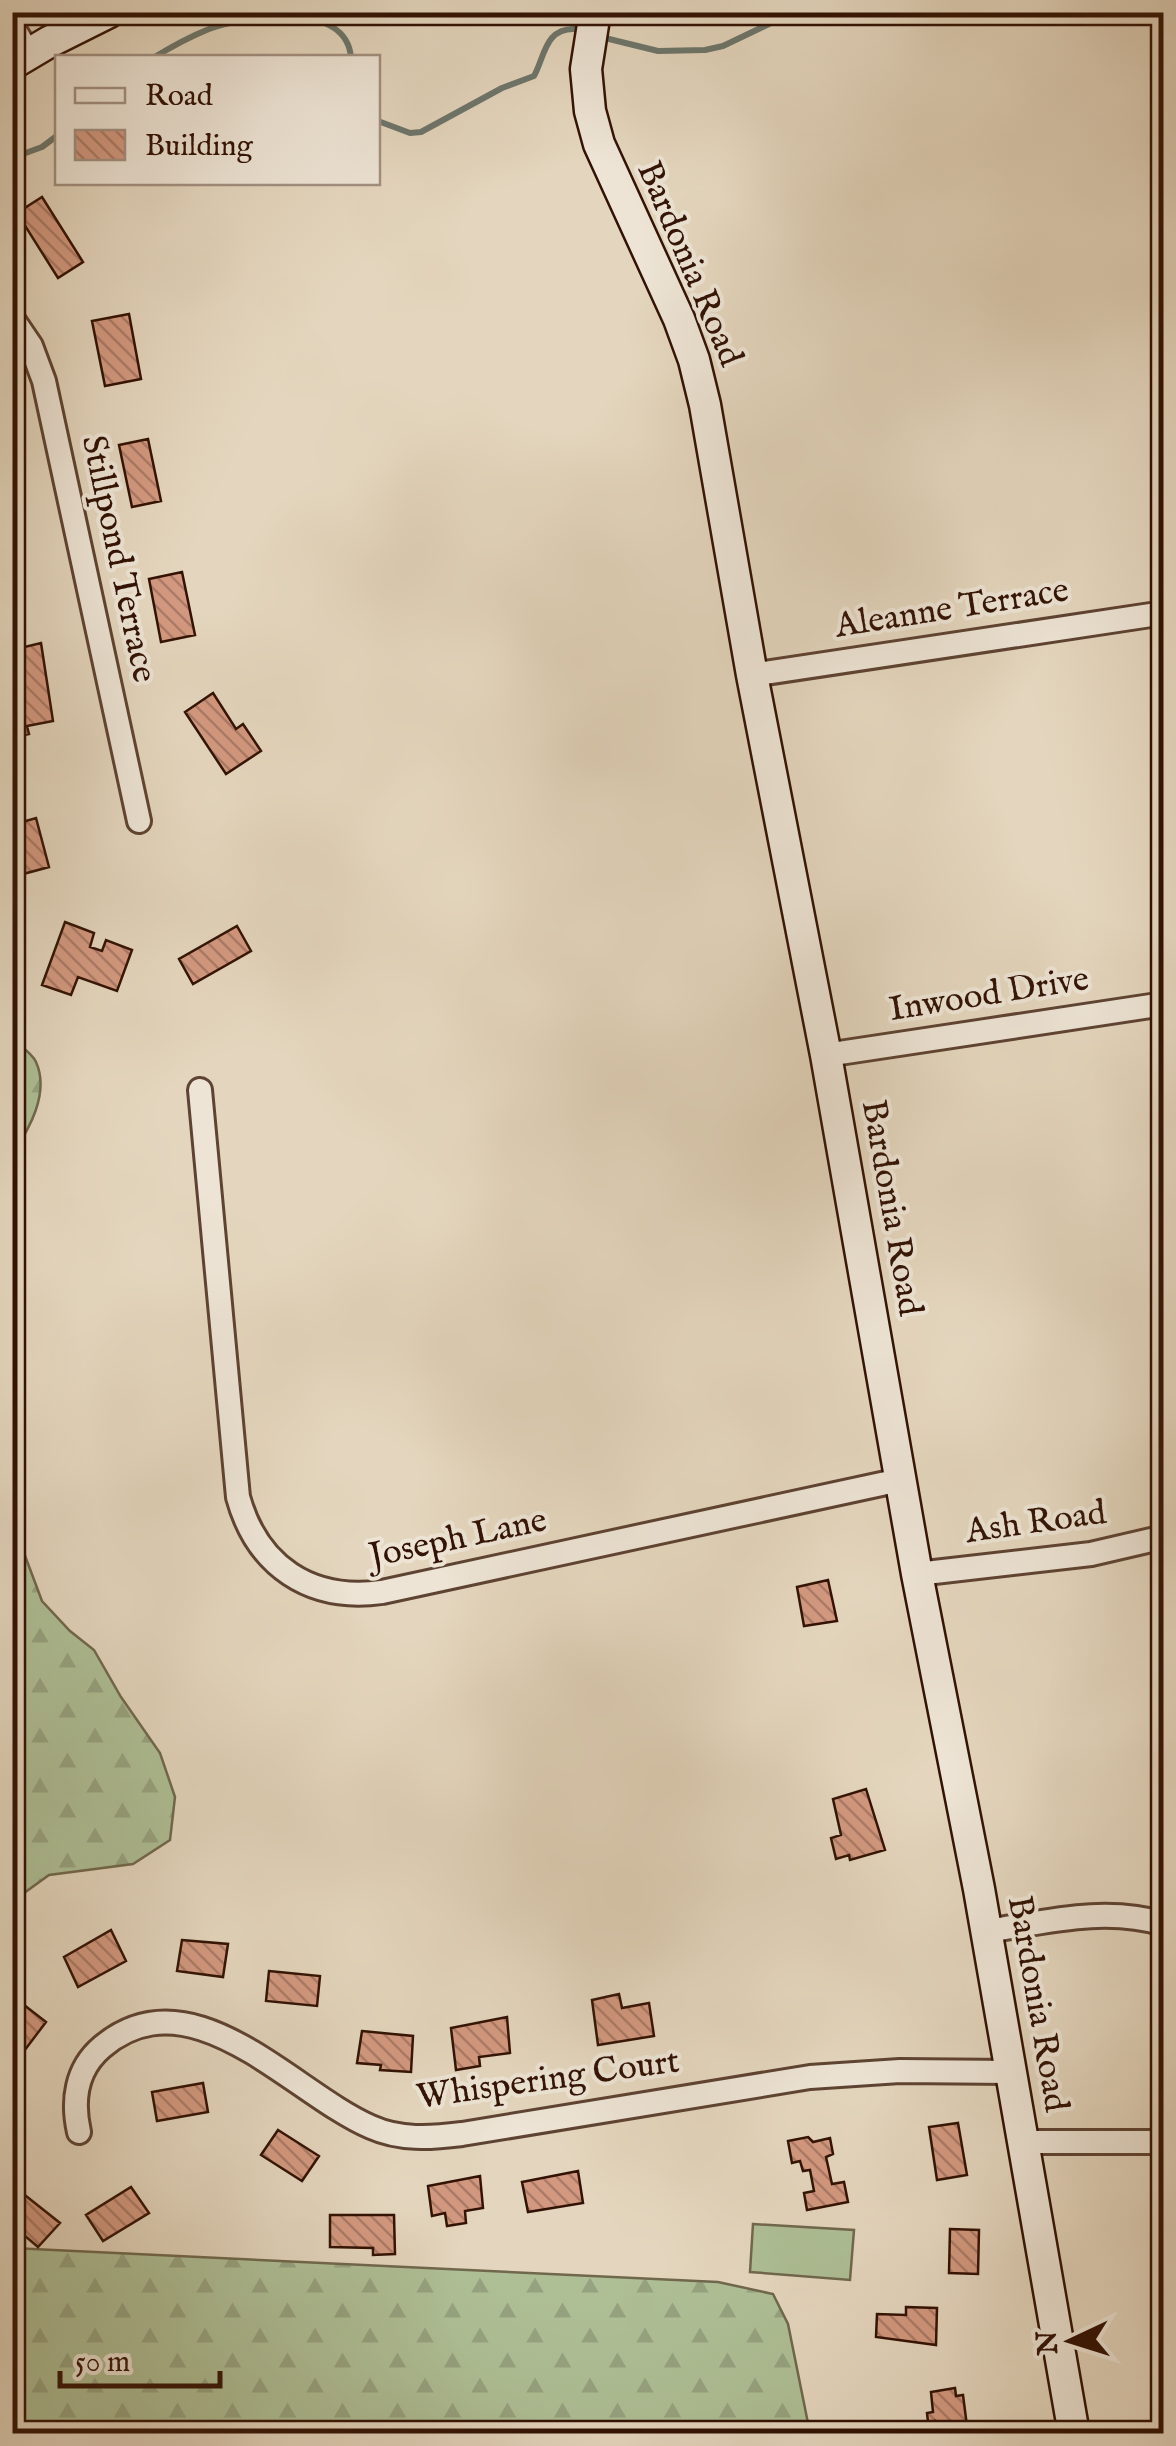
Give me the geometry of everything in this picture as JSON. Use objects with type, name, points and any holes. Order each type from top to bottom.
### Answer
[{"type":"street","points":[[12,26],[20,59],[109,12]]},
{"type":"street","name":"Bardonia Road","points":[[596,12],[586,55],[590,111],[604,158],[694,360],[711,435],[917,1574],[987,1931],[1074,2434]]},
{"type":"street","name":"Stillpond Terrace","points":[[12,318],[31,346],[44,381],[139,821]]},
{"type":"street","name":"Aleanne Terrace","points":[[752,675],[1164,613]]},
{"type":"street","name":"Inwood Drive","points":[[826,1055],[1164,1004]]},
{"type":"street","name":"Joseph Lane","points":[[200,1090],[238,1497],[256,1541],[294,1577],[336,1594],[382,1592],[900,1480]]},
{"type":"street","name":"Ash Road","points":[[917,1574],[1091,1554],[1164,1537]]},
{"type":"street","points":[[987,1931],[1102,1914],[1164,1924]]},
{"type":"street","name":"Whispering Court","points":[[79,2132],[77,2089],[95,2054],[119,2036],[164,2024],[196,2027],[226,2036],[355,2119],[406,2137],[462,2134],[810,2077],[900,2071],[1011,2072]]},
{"type":"street","points":[[1022,2142],[1164,2142]]},
{"type":"green space","points":[[13,1040],[34,1059],[41,1086],[31,1122],[13,1154]]},
{"type":"green space","points":[[12,1521],[42,1601],[94,1650],[160,1753],[175,1797],[170,1840],[133,1864],[49,1875],[13,1901]]},
{"type":"green space","points":[[753,2224],[854,2230],[850,2280],[750,2272]]},
{"type":"green space","points":[[12,2248],[718,2282],[773,2294],[788,2324],[810,2433],[13,2433]]},
{"type":"building","points":[[42,197],[83,262],[58,278],[17,213]]},
{"type":"building","points":[[129,314],[141,379],[105,386],[92,321]]},
{"type":"building","points":[[148,439],[161,501],[132,507],[119,445]]},
{"type":"building","points":[[12,527],[15,540],[20,539],[23,585],[12,587]]},
{"type":"building","points":[[182,572],[195,635],[161,642],[149,579]]},
{"type":"building","points":[[41,643],[53,721],[27,726],[29,734],[14,737],[12,695],[20,693],[15,671],[12,672],[12,650]]},
{"type":"building","points":[[213,693],[236,729],[243,724],[261,751],[226,774],[185,712]]},
{"type":"building","points":[[36,818],[49,867],[12,877],[12,825]]},
{"type":"building","points":[[65,922],[94,933],[90,947],[102,951],[106,940],[132,950],[117,991],[78,977],[71,995],[42,985]]},
{"type":"building","points":[[237,926],[251,951],[193,984],[179,959]]},
{"type":"building","points":[[828,1580],[837,1621],[804,1626],[797,1587]]},
{"type":"building","points":[[866,1789],[885,1850],[850,1860],[849,1855],[836,1859],[831,1838],[841,1835],[833,1799]]},
{"type":"building","points":[[111,1930],[126,1961],[78,1987],[64,1957]]},
{"type":"building","points":[[182,1940],[228,1944],[223,1977],[177,1971]]},
{"type":"building","points":[[269,1971],[320,1976],[317,2006],[266,2001]]},
{"type":"building","points":[[619,1994],[622,2008],[649,2003],[654,2036],[598,2045],[592,2000]]},
{"type":"building","points":[[15,1998],[46,2022],[15,2063],[12,2001]]},
{"type":"building","points":[[507,2017],[510,2053],[479,2057],[480,2066],[456,2070],[451,2028]]},
{"type":"building","points":[[362,2031],[413,2036],[411,2072],[380,2070],[381,2065],[357,2063]]},
{"type":"building","points":[[203,2083],[208,2112],[157,2121],[152,2092]]},
{"type":"building","points":[[958,2123],[967,2175],[937,2180],[929,2127]]},
{"type":"building","points":[[278,2130],[319,2156],[302,2181],[261,2155]]},
{"type":"building","points":[[808,2137],[813,2142],[830,2138],[833,2154],[826,2157],[832,2184],[844,2182],[848,2202],[807,2210],[804,2193],[814,2191],[810,2170],[803,2171],[800,2161],[792,2163],[788,2141]]},
{"type":"building","points":[[578,2171],[583,2203],[528,2212],[522,2182]]},
{"type":"building","points":[[480,2176],[483,2208],[465,2211],[466,2223],[447,2226],[445,2213],[432,2216],[428,2186]]},
{"type":"building","points":[[131,2187],[149,2213],[103,2241],[86,2215]]},
{"type":"building","points":[[21,2192],[60,2223],[38,2247],[12,2225],[12,2202]]},
{"type":"building","points":[[330,2215],[394,2215],[395,2254],[373,2255],[373,2248],[330,2247]]},
{"type":"building","points":[[950,2229],[979,2230],[978,2274],[949,2273]]},
{"type":"building","points":[[906,2307],[937,2308],[936,2345],[876,2337],[877,2314],[906,2315]]},
{"type":"building","points":[[955,2388],[956,2396],[963,2395],[968,2434],[937,2434],[935,2421],[928,2422],[927,2413],[933,2412],[931,2392]]},
{"type":"waterway","points":[[605,38],[658,51],[705,50],[723,46],[771,23],[829,12]]},
{"type":"waterway","points":[[158,55],[209,29],[269,17],[314,20],[332,27],[345,40],[350,55]]},
{"type":"waterway","points":[[380,122],[410,133],[421,132],[502,88],[534,76],[552,38],[575,29]]},
{"type":"waterway","points":[[12,158],[42,147],[55,137]]}]
